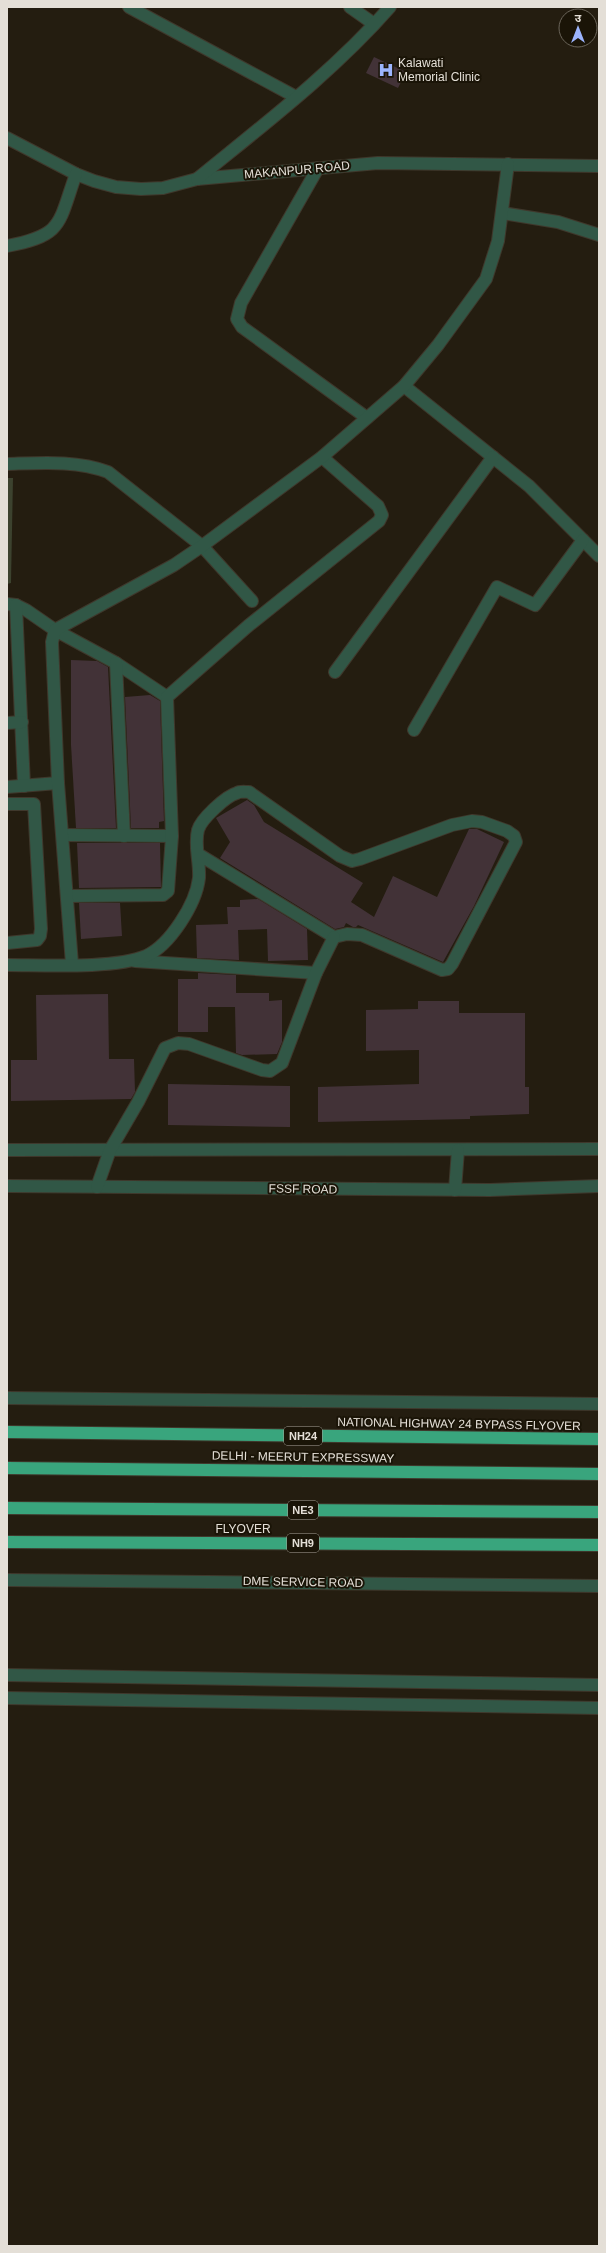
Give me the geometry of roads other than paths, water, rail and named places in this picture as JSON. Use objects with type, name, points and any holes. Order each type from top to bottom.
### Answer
[{"type":"highway","name":"NATIONAL HIGHWAY 24 BYPASS FLYOVER","points":[[7,1432],[599,1439]]},
{"type":"highway","name":"DELHI - MEERUT EXPRESSWAY","points":[[7,1468],[599,1474]]},
{"type":"highway","name":"NE3","points":[[7,1508],[599,1512]]},
{"type":"highway","name":"FLYOVER","points":[[7,1542],[599,1545]]},
{"type":"street","points":[[129,7],[296,97]]},
{"type":"street","points":[[350,7],[374,24]]},
{"type":"street","points":[[197,179],[296,97],[374,24],[390,7]]},
{"type":"street","name":"MAKANPUR ROAD","points":[[7,138],[76,174],[116,188],[163,188],[197,179],[378,163],[599,166]]},
{"type":"street","points":[[72,964],[68,896],[58,783],[52,642],[55,630],[174,565],[202,546],[322,457],[404,386],[442,339],[486,279],[496,247],[508,164]]},
{"type":"street","points":[[318,168],[241,303],[237,319],[242,327],[367,418]]},
{"type":"street","points":[[7,246],[27,242],[50,232],[59,222],[76,174]]},
{"type":"street","points":[[502,213],[558,222],[599,235]]},
{"type":"street","points":[[404,386],[529,486],[599,556]]},
{"type":"street","points":[[167,697],[248,626],[379,521],[382,515],[378,506],[322,457]]},
{"type":"street","points":[[335,672],[493,457]]},
{"type":"street","points":[[7,464],[64,464],[96,468],[108,472],[202,546],[252,602]]},
{"type":"street","points":[[414,730],[497,587],[535,604],[583,540]]},
{"type":"street","points":[[11,604],[116,663],[167,697]]},
{"type":"street","points":[[11,604],[13,669],[22,722],[24,786]]},
{"type":"street","points":[[116,663],[124,836]]},
{"type":"street","points":[[68,896],[166,894],[168,887],[172,836],[167,697]]},
{"type":"street","points":[[7,723],[22,722]]},
{"type":"street","points":[[7,787],[58,783]]},
{"type":"street","points":[[131,960],[146,956],[159,947],[180,923],[195,892],[199,879],[197,838],[198,829],[203,820],[228,796],[238,792],[249,792],[340,856],[352,860],[360,859],[462,822],[482,822],[507,831],[514,836],[516,842],[448,968],[442,970],[362,935],[347,934],[334,937],[198,854]]},
{"type":"street","points":[[7,804],[34,804],[41,929],[40,936],[37,940],[7,943]]},
{"type":"street","points":[[63,835],[172,836]]},
{"type":"street","points":[[97,1187],[110,1150],[138,1102],[159,1056],[165,1048],[171,1045],[189,1044],[262,1070],[270,1071],[282,1063],[316,973],[334,937]]},
{"type":"street","points":[[7,965],[72,964],[131,960],[316,973]]},
{"type":"street","points":[[7,1150],[599,1149]]},
{"type":"street","points":[[455,1190],[458,1150]]},
{"type":"street","name":"FSSF ROAD","points":[[7,1186],[455,1190],[599,1186]]},
{"type":"street","points":[[7,1398],[599,1404]]},
{"type":"street","name":"DME SERVICE ROAD","points":[[7,1580],[599,1586]]},
{"type":"street","points":[[7,1675],[599,1685]]},
{"type":"street","points":[[7,1698],[599,1708]]},
{"type":"place","name":"Kalawati Memorial Clinic","points":[[386,70]]}]
